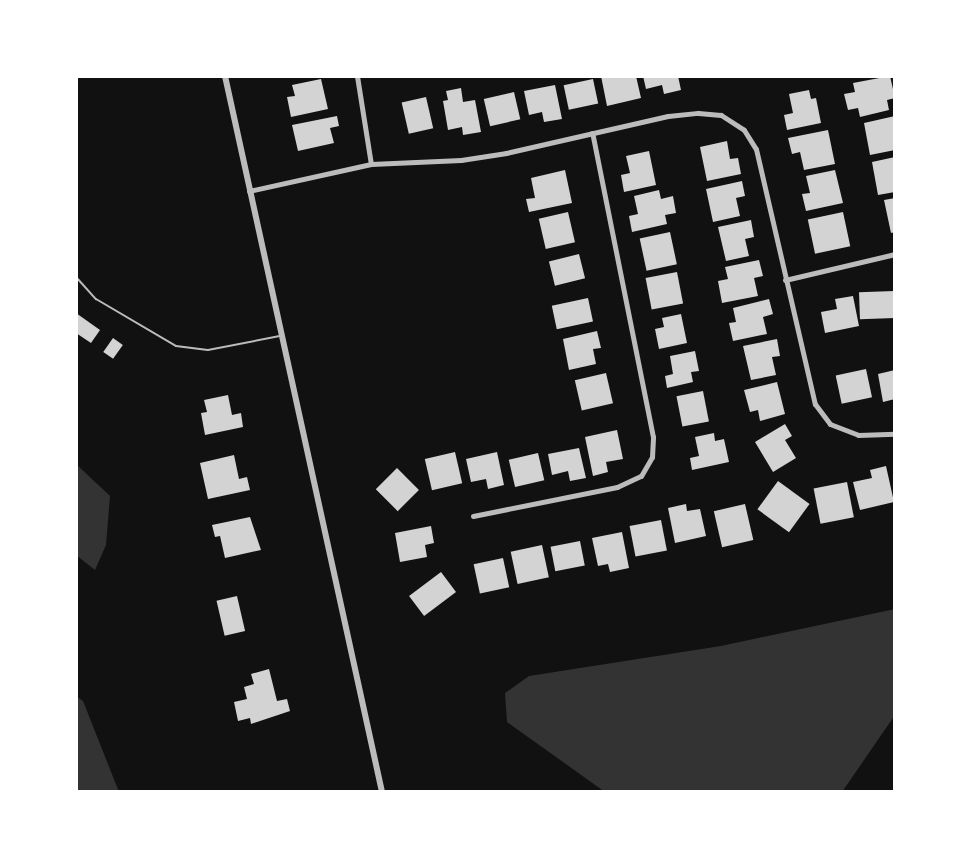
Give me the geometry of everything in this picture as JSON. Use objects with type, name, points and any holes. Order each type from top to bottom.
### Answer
[{"type":"street","points":[[225,76],[382,792]]},
{"type":"street","points":[[357,76],[371,164]]},
{"type":"street","points":[[249,191],[371,164],[476,158],[698,113],[721,115],[744,130],[756,149],[815,404],[830,424],[858,435],[895,434]]},
{"type":"street","points":[[473,516],[617,487],[641,476],[652,457],[653,437],[592,133]]},
{"type":"street","points":[[785,280],[895,254]]},
{"type":"lane","points":[[76,277],[96,299],[176,346],[208,350],[281,335]]},
{"type":"shaded area","points":[[76,464],[110,496],[106,545],[95,570],[76,555]]},
{"type":"shaded area","points":[[895,609],[895,715],[842,792],[605,792],[507,722],[505,693],[529,676],[721,646]]},
{"type":"shaded area","points":[[76,696],[83,701],[119,792],[76,792]]},
{"type":"building","points":[[601,76],[636,76],[641,98],[607,106]]},
{"type":"building","points":[[643,76],[678,76],[681,90],[664,94],[662,85],[646,89]]},
{"type":"building","points":[[890,76],[895,98],[887,100],[889,110],[860,117],[858,108],[848,110],[844,94],[855,92],[853,83]]},
{"type":"building","points":[[321,79],[328,109],[291,117],[287,97],[295,96],[292,85]]},
{"type":"building","points":[[593,79],[598,103],[569,110],[564,85]]},
{"type":"building","points":[[555,85],[562,119],[544,122],[542,112],[529,115],[524,91]]},
{"type":"building","points":[[461,88],[463,102],[475,100],[481,132],[463,135],[462,127],[448,130],[443,101],[448,100],[446,91]]},
{"type":"building","points":[[809,90],[811,99],[816,98],[821,123],[787,130],[784,115],[793,113],[789,94]]},
{"type":"building","points":[[514,92],[520,119],[490,126],[484,99]]},
{"type":"building","points":[[426,97],[433,128],[409,134],[402,103]]},
{"type":"building","points":[[337,116],[339,126],[330,128],[334,143],[298,151],[292,125]]},
{"type":"building","points":[[895,116],[895,150],[870,155],[864,123]]},
{"type":"building","points":[[828,130],[835,164],[804,170],[800,152],[792,154],[788,138]]},
{"type":"building","points":[[727,141],[730,159],[738,158],[741,174],[707,181],[700,147]]},
{"type":"building","points":[[649,151],[656,185],[624,192],[621,175],[630,173],[626,156]]},
{"type":"building","points":[[895,157],[895,192],[878,195],[872,162]]},
{"type":"building","points":[[565,170],[572,203],[529,212],[526,199],[535,198],[531,178]]},
{"type":"building","points":[[835,170],[843,203],[806,211],[802,194],[810,193],[806,176]]},
{"type":"building","points":[[742,181],[745,196],[736,198],[740,216],[713,222],[706,189]]},
{"type":"building","points":[[659,190],[661,199],[673,196],[676,213],[665,215],[667,224],[632,232],[629,216],[638,214],[634,196]]},
{"type":"building","points":[[895,198],[895,232],[891,233],[884,200]]},
{"type":"building","points":[[568,212],[575,242],[546,249],[539,219]]},
{"type":"building","points":[[843,212],[850,246],[815,254],[808,219]]},
{"type":"building","points":[[751,220],[754,237],[745,239],[749,256],[726,261],[718,227]]},
{"type":"building","points":[[670,232],[677,264],[647,271],[640,238]]},
{"type":"building","points":[[579,254],[585,278],[555,286],[549,261]]},
{"type":"building","points":[[759,260],[763,276],[754,278],[758,296],[722,303],[718,281],[728,279],[725,267]]},
{"type":"building","points":[[677,272],[683,303],[652,310],[646,278]]},
{"type":"building","points":[[894,291],[895,318],[860,319],[859,292]]},
{"type":"building","points":[[853,296],[859,326],[825,333],[821,312],[837,309],[835,299]]},
{"type":"building","points":[[588,298],[593,321],[557,329],[552,306]]},
{"type":"building","points":[[769,299],[773,314],[763,317],[767,334],[733,341],[729,323],[736,322],[733,308]]},
{"type":"building","points":[[76,313],[100,330],[91,343],[76,333]]},
{"type":"building","points":[[681,314],[687,343],[659,349],[655,329],[664,327],[662,318]]},
{"type":"building","points":[[597,331],[601,348],[593,349],[596,364],[569,370],[563,339]]},
{"type":"building","points":[[113,338],[123,345],[113,359],[103,352]]},
{"type":"building","points":[[777,339],[780,356],[772,357],[776,375],[751,380],[743,346]]},
{"type":"building","points":[[695,351],[699,371],[691,372],[693,382],[667,388],[665,376],[673,374],[670,356]]},
{"type":"building","points":[[866,369],[872,397],[842,404],[836,375]]},
{"type":"building","points":[[895,370],[895,399],[883,402],[878,374]]},
{"type":"building","points":[[606,373],[613,403],[582,410],[575,380]]},
{"type":"building","points":[[777,382],[785,414],[760,421],[758,410],[750,412],[744,390]]},
{"type":"building","points":[[703,391],[709,421],[682,427],[676,396]]},
{"type":"building","points":[[228,395],[232,415],[241,413],[243,427],[205,435],[201,413],[207,412],[204,400]]},
{"type":"building","points":[[785,424],[792,436],[785,440],[796,458],[773,472],[755,442]]},
{"type":"building","points":[[617,430],[623,459],[606,462],[608,472],[593,476],[585,437]]},
{"type":"building","points":[[714,433],[715,441],[724,439],[729,462],[692,470],[690,458],[699,456],[695,437]]},
{"type":"building","points":[[579,448],[586,478],[570,481],[568,471],[552,475],[548,454]]},
{"type":"building","points":[[455,452],[462,483],[432,490],[425,459]]},
{"type":"building","points":[[497,452],[504,485],[488,489],[486,479],[471,482],[466,459]]},
{"type":"building","points":[[538,453],[544,480],[515,487],[509,460]]},
{"type":"building","points":[[234,455],[239,479],[247,477],[250,490],[208,499],[200,463]]},
{"type":"building","points":[[886,466],[894,502],[860,510],[853,482],[872,478],[870,470]]},
{"type":"building","points":[[397,468],[419,490],[398,511],[376,489]]},
{"type":"building","points":[[778,481],[810,504],[789,532],[757,509]]},
{"type":"building","points":[[847,482],[854,517],[820,524],[814,488]]},
{"type":"building","points":[[686,504],[687,511],[700,509],[706,536],[675,543],[668,508]]},
{"type":"building","points":[[745,504],[753,540],[722,547],[714,511]]},
{"type":"building","points":[[250,517],[261,550],[225,558],[220,536],[215,537],[212,525]]},
{"type":"building","points":[[661,520],[667,550],[636,557],[630,526]]},
{"type":"building","points":[[431,526],[434,543],[425,545],[427,557],[400,562],[395,533]]},
{"type":"building","points":[[622,532],[629,568],[610,572],[608,564],[598,566],[592,538]]},
{"type":"building","points":[[580,541],[585,566],[555,571],[551,547]]},
{"type":"building","points":[[542,545],[549,577],[518,584],[511,552]]},
{"type":"building","points":[[503,558],[509,587],[480,594],[474,564]]},
{"type":"building","points":[[441,572],[456,592],[424,616],[409,596]]},
{"type":"building","points":[[237,596],[245,631],[225,636],[217,601]]},
{"type":"building","points":[[269,669],[277,701],[287,699],[290,711],[251,724],[250,718],[238,721],[234,702],[247,699],[244,687],[254,684],[251,674]]}]
